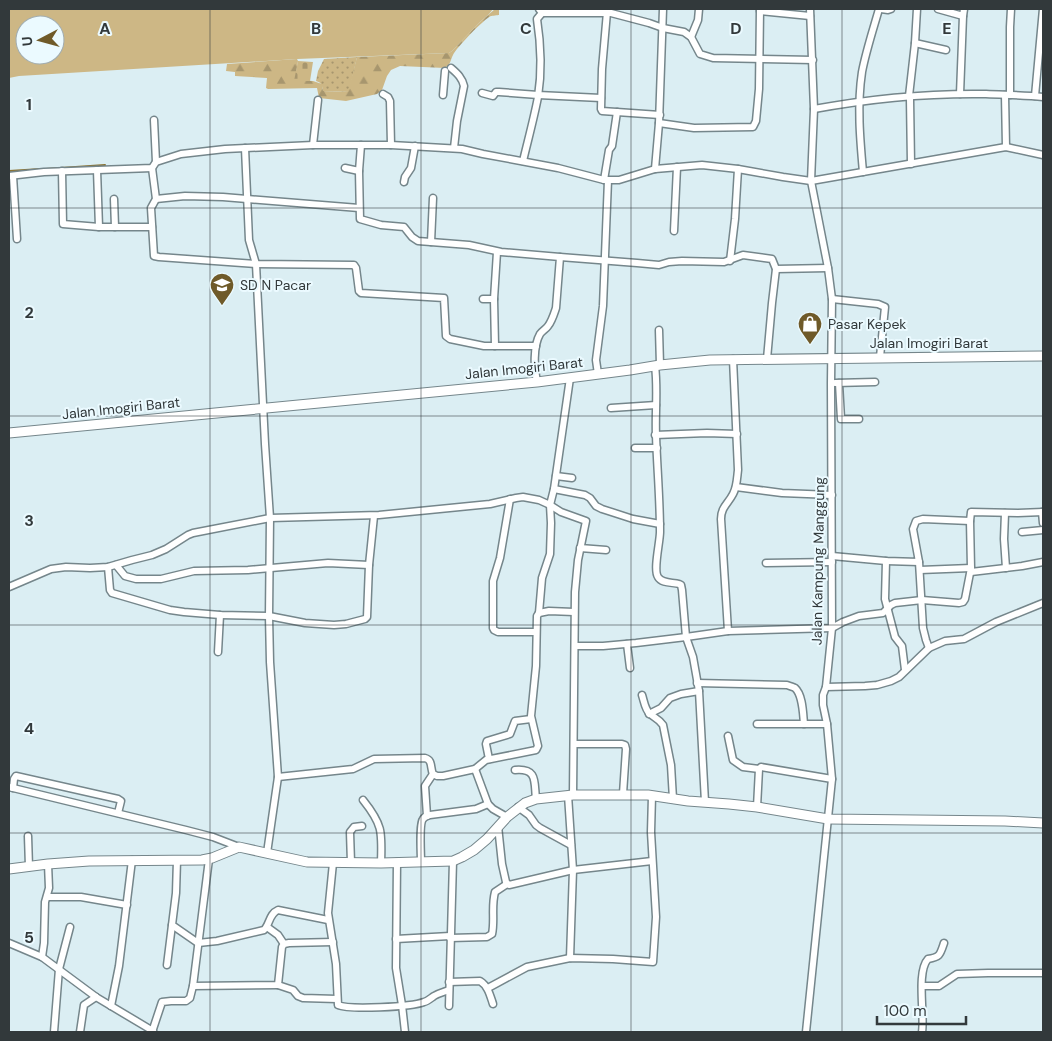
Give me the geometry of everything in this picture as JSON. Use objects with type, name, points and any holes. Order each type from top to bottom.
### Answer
[{"type":"street","points":[[655,169],[660,123],[663,9]]},
{"type":"street","points":[[691,37],[698,20],[699,9]]},
{"type":"street","points":[[863,172],[860,140],[862,73],[880,9],[892,9]]},
{"type":"street","points":[[911,164],[909,96],[917,9]]},
{"type":"street","points":[[938,9],[963,12],[960,94]]},
{"type":"street","points":[[1006,148],[1011,9]]},
{"type":"street","points":[[1035,96],[1043,9]]},
{"type":"street","points":[[523,161],[538,95],[540,38],[538,19],[540,11],[598,10],[684,32],[691,37],[696,49],[704,56],[813,60]]},
{"type":"street","points":[[660,123],[694,128],[753,127],[756,121],[760,10],[810,12]]},
{"type":"street","points":[[607,12],[600,98],[601,110],[660,115]]},
{"type":"street","name":"Jalan Kampung Manggung","points":[[806,1032],[832,779],[823,694],[826,687],[832,628],[832,420],[835,383],[832,358],[832,299],[811,181],[814,109],[810,12]]},
{"type":"street","points":[[915,43],[946,50]]},
{"type":"street","points":[[444,95],[448,70],[458,74],[464,86],[454,148]]},
{"type":"street","points":[[482,93],[493,96],[496,92],[499,92],[600,98]]},
{"type":"street","points":[[383,94],[390,101],[391,145]]},
{"type":"street","points":[[814,109],[860,101],[909,96],[960,94],[1043,97]]},
{"type":"street","points":[[313,145],[318,100]]},
{"type":"street","points":[[597,372],[596,360],[602,306],[606,180],[609,150],[612,146],[617,112]]},
{"type":"street","points":[[154,120],[156,199],[151,208],[154,256],[256,264],[354,265],[360,292],[444,298],[446,336],[448,338],[476,345],[536,346]]},
{"type":"street","points":[[17,239],[11,176],[154,165],[181,154],[225,149],[313,145],[391,145],[454,148],[558,168],[606,180],[619,180],[655,169],[702,165],[811,181],[1006,148],[1043,155]]},
{"type":"street","points":[[362,145],[359,171],[360,219],[381,225],[404,227],[415,240],[469,245],[497,252],[659,265],[677,262],[724,262],[743,255],[772,259],[776,269],[767,359]]},
{"type":"street","points":[[404,182],[411,168],[415,146]]},
{"type":"street","points":[[245,148],[249,240],[256,264],[270,518],[270,662],[278,777],[267,853]]},
{"type":"street","points":[[674,231],[677,167]]},
{"type":"street","points":[[345,168],[359,171]]},
{"type":"street","points":[[730,261],[738,169]]},
{"type":"street","points":[[97,170],[99,227]]},
{"type":"street","points":[[62,171],[63,224],[99,227],[152,227]]},
{"type":"street","points":[[156,199],[200,196],[359,208]]},
{"type":"street","points":[[431,242],[433,198]]},
{"type":"street","points":[[114,199],[115,227]]},
{"type":"street","points":[[495,346],[494,299],[497,252]]},
{"type":"street","points":[[536,379],[534,364],[536,346],[540,335],[554,314],[560,257]]},
{"type":"street","points":[[776,269],[828,268]]},
{"type":"street","points":[[483,299],[494,299]]},
{"type":"street","points":[[832,299],[878,304],[884,307],[880,357]]},
{"type":"street","points":[[659,330],[656,435],[660,538],[656,567],[657,576],[663,582],[681,585],[683,594],[686,637],[693,658],[699,691],[704,802]]},
{"type":"street","name":"Jalan Imogiri Barat","points":[[9,432],[536,379],[570,378],[597,372],[710,360],[1043,356]]},
{"type":"street","points":[[728,630],[720,519],[722,508],[733,495],[736,487],[738,470],[738,434],[733,359]]},
{"type":"street","points":[[433,774],[443,776],[475,768],[484,760],[537,750],[531,719],[536,666],[536,618],[539,613],[542,578],[549,560],[550,505],[570,378]]},
{"type":"street","points":[[841,419],[835,383],[874,382]]},
{"type":"street","points":[[611,408],[656,405]]},
{"type":"street","points":[[832,420],[859,419]]},
{"type":"street","points":[[656,435],[738,434]]},
{"type":"street","points":[[635,448],[657,448]]},
{"type":"street","points":[[556,476],[572,478]]},
{"type":"street","points":[[736,487],[782,493],[832,496]]},
{"type":"street","points":[[554,489],[586,495],[596,506],[602,509],[633,519],[660,524]]},
{"type":"street","points":[[9,587],[51,569],[66,567],[108,568],[156,554],[190,534],[270,518],[374,516],[484,505],[523,497],[534,498],[560,512],[586,521],[576,574],[574,612],[574,744],[571,795],[573,870],[570,958]]},
{"type":"street","points":[[510,499],[500,558],[493,582],[493,628],[498,632],[536,632]]},
{"type":"street","points":[[575,646],[627,644],[728,630],[832,628],[859,616],[882,613],[895,603],[922,600],[960,603],[964,599],[971,570],[971,512],[1043,512],[1043,523]]},
{"type":"street","points":[[1005,513],[1006,568]]},
{"type":"street","points":[[108,568],[110,590],[113,594],[170,610],[220,615],[269,616],[334,625],[346,624],[368,616],[369,565],[374,516]]},
{"type":"street","points":[[929,648],[923,628],[920,570],[913,529],[916,520],[923,519],[970,521]]},
{"type":"street","points":[[1022,532],[1043,530]]},
{"type":"street","points":[[580,548],[606,550]]},
{"type":"street","points":[[766,563],[832,559],[919,562]]},
{"type":"street","points":[[886,561],[885,591],[888,608],[895,637],[902,646],[906,670]]},
{"type":"street","points":[[116,565],[125,576],[136,579],[161,578],[194,571],[248,570],[328,562],[369,565]]},
{"type":"street","points":[[920,570],[1006,568],[1043,562]]},
{"type":"street","points":[[826,687],[877,685],[891,681],[899,677],[929,648],[945,641],[964,639],[996,622],[1043,603]]},
{"type":"street","points":[[539,613],[549,611],[574,612]]},
{"type":"street","points":[[218,652],[220,615]]},
{"type":"street","points":[[627,644],[630,668]]},
{"type":"street","points":[[697,683],[787,685],[794,687],[802,706],[804,724]]},
{"type":"street","points":[[650,714],[664,705],[670,698],[699,691]]},
{"type":"street","points":[[642,695],[645,707],[663,725],[671,766],[673,799]]},
{"type":"street","points":[[489,759],[487,741],[510,734],[515,720],[531,719]]},
{"type":"street","points":[[757,724],[827,724]]},
{"type":"street","points":[[728,736],[733,760],[743,767],[759,769],[762,766],[832,779]]},
{"type":"street","points":[[574,744],[625,745],[623,794]]},
{"type":"street","points":[[278,777],[353,769],[376,759],[427,759],[430,762],[433,774],[425,786],[427,816]]},
{"type":"street","points":[[475,768],[488,804],[507,817]]},
{"type":"street","points":[[757,808],[759,769]]},
{"type":"street","points":[[515,770],[525,770],[532,774],[536,800]]},
{"type":"street","points":[[118,813],[121,801],[118,798],[18,777],[15,777],[11,788],[202,834],[239,847],[301,862],[381,863],[453,860],[474,850],[525,802],[571,795],[623,794],[652,796],[757,808],[828,819],[1043,823]]},
{"type":"street","points":[[488,988],[528,967],[570,958],[613,958],[653,962],[656,907],[650,832],[652,796]]},
{"type":"street","points":[[364,800],[373,812],[380,828],[382,836],[381,863]]},
{"type":"street","points":[[421,862],[422,819],[427,816],[476,809],[488,804]]},
{"type":"street","points":[[518,807],[529,815],[540,828],[571,845]]},
{"type":"street","points":[[351,862],[350,832],[354,827],[362,826]]},
{"type":"street","points":[[498,826],[502,864],[507,884]]},
{"type":"street","points":[[28,836],[29,866]]},
{"type":"street","points":[[9,869],[94,860],[209,859],[239,847]]},
{"type":"street","points":[[9,943],[42,957],[96,996],[153,1032],[162,1002],[186,1002],[190,998],[209,859]]},
{"type":"street","points":[[112,1006],[119,966],[132,860]]},
{"type":"street","points":[[166,965],[176,893],[177,860]]},
{"type":"street","points":[[449,1006],[453,860]]},
{"type":"street","points":[[396,939],[487,937],[492,934],[492,901],[495,892],[507,884],[573,870],[652,861]]},
{"type":"street","points":[[397,862],[397,975],[405,1032]]},
{"type":"street","points":[[334,863],[328,920],[337,971],[338,1005],[344,1007],[376,1008],[415,1004],[449,990]]},
{"type":"street","points":[[42,957],[46,897],[49,888],[48,864]]},
{"type":"street","points":[[46,897],[81,896],[127,905]]},
{"type":"street","points":[[172,924],[198,943],[217,941],[264,930],[273,913],[278,910],[328,920]]},
{"type":"street","points":[[54,1032],[59,969],[70,926]]},
{"type":"street","points":[[267,927],[276,932],[284,944]]},
{"type":"street","points":[[284,944],[333,942]]},
{"type":"street","points":[[922,1032],[924,964],[928,958],[940,954],[944,943]]},
{"type":"street","points":[[278,985],[284,944]]},
{"type":"street","points":[[922,986],[939,986],[957,974],[1043,973]]},
{"type":"street","points":[[449,982],[480,981],[488,988],[493,1004]]},
{"type":"street","points":[[193,986],[278,985],[293,990],[298,996],[303,998],[337,999]]},
{"type":"street","points":[[80,1032],[84,1005],[96,996]]},
{"type":"green space","points":[[9,9],[493,9],[449,53],[297,59],[9,78]]},
{"type":"green space","points":[[495,9],[499,9],[499,15],[487,18],[464,40],[445,68],[400,66],[391,70],[382,90],[377,94],[346,101],[319,98],[317,88],[268,89],[266,88],[267,78],[235,76],[235,72],[226,71],[227,64],[297,59],[295,80],[313,81],[322,84],[323,91],[348,92],[357,57],[449,53]]},
{"type":"green space","points":[[357,57],[349,92],[323,91],[321,84],[316,81],[318,71],[324,59]]},
{"type":"green space","points":[[298,61],[313,62],[310,81],[294,81]]},
{"type":"waterway","points":[[46,169],[105,165]]},
{"type":"waterway","points":[[9,171],[41,169]]},
{"type":"place","name":"SD N Pacar","points":[[222,306]]},
{"type":"place","name":"Pasar Kepek","points":[[810,345]]}]
